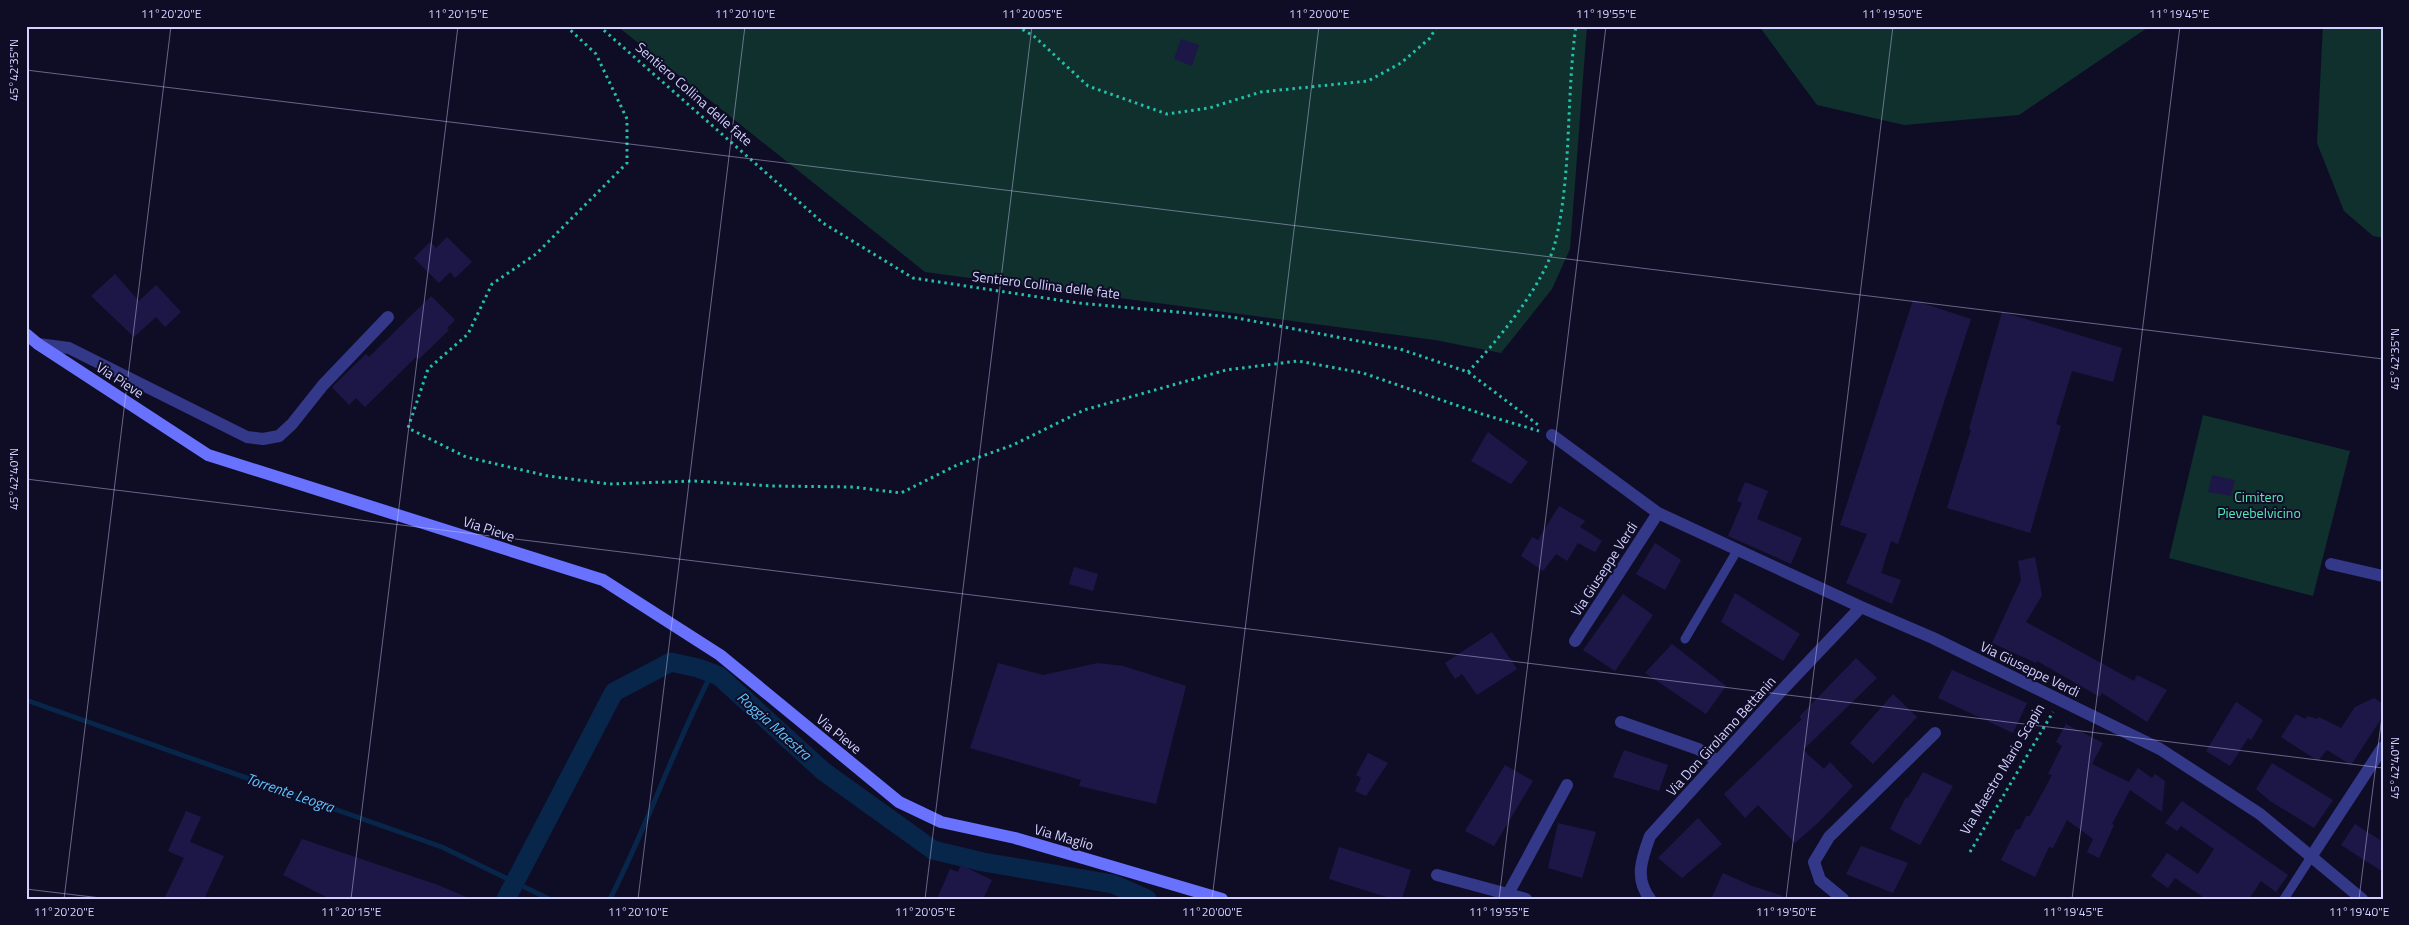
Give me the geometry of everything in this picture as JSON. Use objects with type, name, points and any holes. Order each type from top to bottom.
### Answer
[{"type":"street","name":"Via Pieve","points":[[38,344],[69,348],[247,437],[263,439],[279,436],[292,424],[323,385],[388,317]]},
{"type":"street","name":"Via Pieve","points":[[26,334],[38,344],[208,455],[603,580],[720,655],[898,802]]},
{"type":"street","name":"Via Giuseppe Verdi","points":[[1552,435],[1658,512],[1861,607],[1933,638],[2160,749],[2260,814],[2362,899]]},
{"type":"street","name":"Via Giuseppe Verdi","points":[[1575,641],[1658,512]]},
{"type":"street","points":[[2331,564],[2383,576]]},
{"type":"street","name":"Via Don Girolamo Bettanin","points":[[1650,899],[1642,888],[1641,862],[1650,836],[1861,607]]},
{"type":"street","points":[[1621,722],[1698,749],[1718,760]]},
{"type":"street","points":[[1843,899],[1820,880],[1814,862],[1829,837],[1934,732]]},
{"type":"street","points":[[2311,857],[2383,747]]},
{"type":"street","points":[[1508,894],[1567,785]]},
{"type":"street","name":"Via Maglio","points":[[898,802],[941,822],[1015,838],[1222,899]]},
{"type":"street","points":[[1437,875],[1526,899]]},
{"type":"lane","points":[[1685,639],[1738,550]]},
{"type":"lane","points":[[2284,899],[2311,857]]},
{"type":"path","points":[[566,26],[596,54],[627,120],[627,163],[536,254],[492,284],[468,334],[428,369],[408,428],[466,457],[548,476],[609,484],[694,481],[773,486],[853,487],[901,493],[958,465],[1013,445],[1084,410],[1226,370],[1298,361],[1363,373],[1482,414],[1552,435]]},
{"type":"path","name":"Sentiero Collina delle fate","points":[[599,26],[823,223],[913,278],[1078,303],[1232,317],[1400,349],[1468,372],[1552,435]]},
{"type":"path","points":[[1017,26],[1035,37],[1088,86],[1167,114],[1209,108],[1261,92],[1368,81],[1401,62],[1430,38],[1437,26]]},
{"type":"path","points":[[1468,372],[1499,338],[1539,278],[1556,240],[1566,166],[1576,26]]},
{"type":"path","name":"Via Maestro Mario Scapin","points":[[1970,852],[2060,700]]},
{"type":"green space","points":[[617,26],[1587,26],[1570,249],[1552,289],[1501,353],[1435,340],[925,272]]},
{"type":"green space","points":[[1759,26],[2150,26],[2019,115],[1904,125],[1817,105]]},
{"type":"green space","points":[[2323,26],[2383,26],[2383,238],[2373,236],[2344,211],[2317,143]]},
{"type":"green space","name":"Cimitero Pievebelvicino","points":[[2203,415],[2350,451],[2313,596],[2169,558]]},
{"type":"building","points":[[1181,39],[1199,45],[1192,66],[1174,59]]},
{"type":"building","points":[[447,237],[472,262],[455,278],[450,272],[439,283],[414,258],[430,242],[436,248]]},
{"type":"building","points":[[115,274],[139,301],[156,285],[181,312],[165,327],[156,317],[134,337],[91,296]]},
{"type":"building","points":[[431,296],[455,320],[447,328],[449,330],[419,359],[416,357],[365,407],[356,398],[349,405],[332,387],[366,354],[369,357]]},
{"type":"building","points":[[1913,300],[1971,319],[1898,544],[1891,541],[1881,573],[1901,580],[1892,604],[1846,583],[1867,534],[1840,525]]},
{"type":"building","points":[[2002,312],[2122,348],[2113,382],[2072,371],[2056,424],[2061,426],[2030,533],[1947,508],[1971,430],[1969,429]]},
{"type":"building","points":[[1488,432],[1528,462],[1511,484],[1471,461]]},
{"type":"building","points":[[2212,475],[2235,480],[2231,496],[2208,492]]},
{"type":"building","points":[[1745,482],[1768,491],[1757,519],[1802,538],[1791,564],[1728,536],[1742,503],[1737,501]]},
{"type":"building","points":[[1559,506],[1585,521],[1580,527],[1602,541],[1595,552],[1578,543],[1567,561],[1556,554],[1543,571],[1521,556],[1532,537],[1538,540]]},
{"type":"building","points":[[1655,543],[1681,560],[1665,590],[1636,574]]},
{"type":"building","points":[[2035,557],[2042,595],[2026,622],[2134,681],[2137,675],[2167,690],[2147,722],[2102,693],[2100,697],[2037,661],[2036,663],[1992,643],[2021,580],[2018,561]]},
{"type":"building","points":[[1074,567],[1098,574],[1093,591],[1069,584]]},
{"type":"building","points":[[1735,593],[1800,634],[1783,661],[1721,622]]},
{"type":"building","points":[[1623,594],[1653,615],[1615,671],[1583,650]]},
{"type":"building","points":[[1492,632],[1517,669],[1477,695],[1462,674],[1455,679],[1445,663]]},
{"type":"building","points":[[1672,644],[1726,686],[1706,714],[1645,673]]},
{"type":"building","points":[[1856,658],[1877,678],[1803,750],[1824,769],[1830,762],[1853,786],[1819,822],[1795,843],[1758,805],[1745,818],[1724,794],[1802,719],[1799,717]]},
{"type":"building","points":[[998,663],[1043,675],[1098,663],[1123,666],[1186,686],[1156,804],[1079,786],[1081,780],[970,748]]},
{"type":"building","points":[[1952,670],[2027,703],[2013,733],[1938,698]]},
{"type":"building","points":[[1893,694],[1917,717],[1873,764],[1850,743]]},
{"type":"building","points":[[2374,698],[2383,704],[2383,716],[2351,765],[2327,750],[2318,761],[2281,737],[2296,714],[2305,719],[2308,716],[2317,719],[2319,717],[2341,728],[2355,707]]},
{"type":"building","points":[[2236,702],[2263,720],[2251,740],[2248,738],[2230,766],[2206,751]]},
{"type":"building","points":[[2066,724],[2103,743],[2092,764],[2129,782],[2138,768],[2152,778],[2155,774],[2165,781],[2162,812],[2130,790],[2112,824],[2114,825],[2099,858],[2087,852],[2093,839],[2067,820],[2053,848],[2049,847],[2035,877],[2001,860],[2016,830],[2020,829],[2026,816],[2030,816],[2052,775],[2048,774],[2062,746],[2056,742]]},
{"type":"building","points":[[1624,750],[1668,765],[1659,791],[1613,777]]},
{"type":"building","points":[[1368,753],[1388,763],[1366,796],[1355,791],[1361,778],[1356,775]]},
{"type":"building","points":[[2272,763],[2333,800],[2314,828],[2270,801],[2256,789]]},
{"type":"building","points":[[1505,765],[1533,781],[1494,846],[1465,831]]},
{"type":"building","points":[[1923,772],[1953,786],[1920,845],[1890,829],[1906,797],[1908,798]]},
{"type":"building","points":[[2182,801],[2288,875],[2276,892],[2261,881],[2249,899],[2206,899],[2175,878],[2168,888],[2151,876],[2167,853],[2198,874],[2214,849],[2181,826],[2177,831],[2165,823]]},
{"type":"building","points":[[186,811],[201,817],[190,842],[224,856],[204,899],[164,899],[184,858],[168,851]]},
{"type":"building","points":[[1698,818],[1722,844],[1682,878],[1658,858]]},
{"type":"building","points":[[1558,823],[1596,832],[1582,878],[1548,868]]},
{"type":"building","points":[[2355,824],[2383,842],[2383,872],[2341,845]]},
{"type":"building","points":[[302,839],[438,885],[471,899],[330,899],[283,875]]},
{"type":"building","points":[[1861,846],[1908,863],[1893,893],[1846,874]]},
{"type":"building","points":[[1339,847],[1411,870],[1402,899],[1393,899],[1329,879]]},
{"type":"building","points":[[961,865],[992,880],[983,899],[937,899],[950,869],[958,872]]},
{"type":"building","points":[[1723,873],[1752,886],[1783,896],[1782,899],[1711,899]]},
{"type":"waterway","name":"Roggia Maestra","points":[[506,899],[614,692],[671,662],[698,668],[719,676],[823,771],[933,850],[983,862],[1113,884],[1147,899]]},
{"type":"waterway","points":[[610,899],[637,843],[685,729],[712,673]]},
{"type":"waterway","name":"Torrente Leogra","points":[[26,700],[442,847],[549,899]]}]
